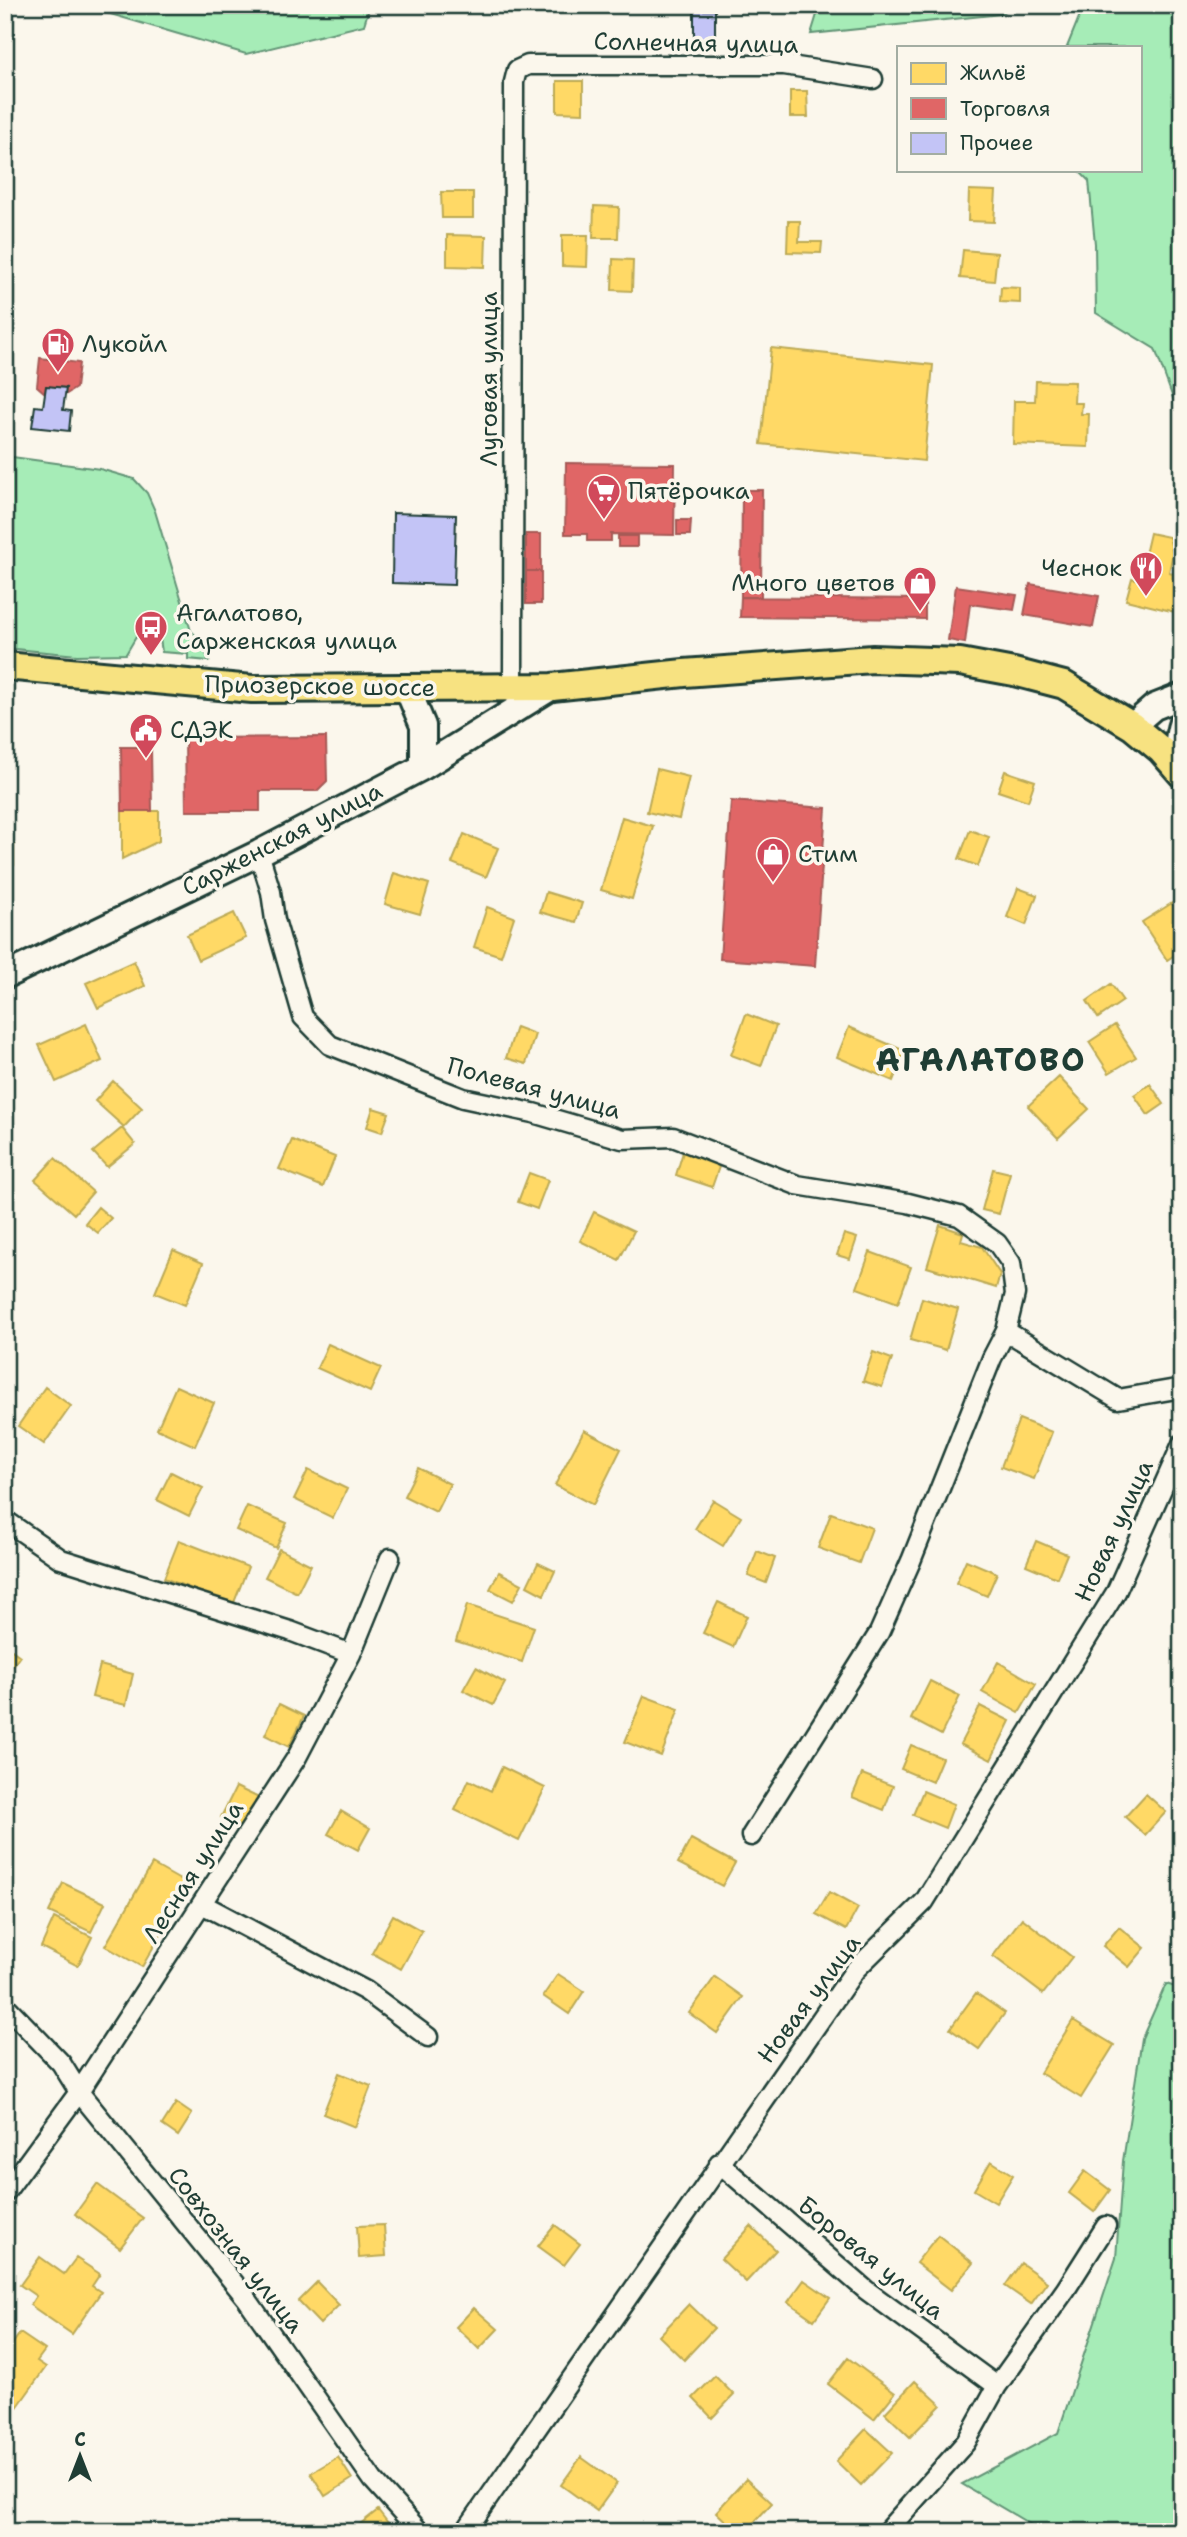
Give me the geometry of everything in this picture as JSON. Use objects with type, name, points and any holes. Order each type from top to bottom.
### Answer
[{"type":"main road","name":"Приозерское шоссе","points":[[5,666],[252,690],[552,687],[684,673],[873,659],[960,662],[1065,685],[1132,726],[1161,750],[1182,773]]},
{"type":"main road","name":"Сарженская улица","points":[[5,976],[259,853],[423,767],[552,687]]},
{"type":"main road","points":[[407,688],[423,726],[423,767]]},
{"type":"main road","points":[[1132,726],[1154,707],[1182,696]]},
{"type":"main road","points":[[1182,722],[1177,754],[1182,773]]},
{"type":"street","name":"Солнечная улица","points":[[517,70],[528,65],[783,65],[873,79]]},
{"type":"street","name":"Луговая улица","points":[[513,688],[514,95],[517,70]]},
{"type":"street","name":"Полевая улица","points":[[259,853],[303,1017],[330,1045],[463,1098],[533,1113],[622,1139],[673,1137],[797,1185],[908,1203],[959,1216],[997,1243],[1010,1263],[1015,1294],[1006,1331],[992,1358],[911,1560],[878,1633],[751,1836]]},
{"type":"street","points":[[1006,1331],[1118,1399],[1182,1388]]},
{"type":"street","name":"Новая улица","points":[[465,2532],[855,1970],[924,1902],[1116,1592],[1182,1444]]},
{"type":"street","points":[[5,1520],[61,1559],[290,1631],[351,1654]]},
{"type":"street","name":"Лесная улица","points":[[5,2193],[79,2092],[297,1757],[351,1654],[390,1558]]},
{"type":"street","points":[[202,1904],[366,1992],[428,2038]]},
{"type":"street","name":"Совхозная улица","points":[[5,2006],[61,2063],[79,2092],[247,2299],[373,2480],[419,2532]]},
{"type":"street","name":"Боровая улица","points":[[719,2164],[866,2290],[997,2386]]},
{"type":"street","points":[[886,2532],[966,2442],[997,2386],[1066,2289],[1106,2226]]},
{"type":"green space","points":[[80,5],[370,5],[364,25],[246,54]]},
{"type":"green space","points":[[820,5],[1015,5],[1001,14],[811,34]]},
{"type":"green space","points":[[1084,5],[1182,5],[1182,423],[1155,349],[1096,313],[1095,244],[1089,181],[1080,172],[1142,172],[1142,46],[1067,46]]},
{"type":"green space","points":[[5,456],[100,469],[134,479],[147,493],[155,511],[191,631],[200,639],[209,661],[188,659],[188,654],[162,652],[160,639],[136,637],[126,654],[77,655],[5,648]]},
{"type":"green space","points":[[1166,1984],[1182,1989],[1182,2532],[1033,2532],[1033,2526],[962,2484],[1058,2433],[1116,2258],[1123,2161],[1142,2038]]},
{"type":"building: Жильё","points":[[557,81],[583,81],[583,113],[557,112]]},
{"type":"building: Жильё","points":[[790,91],[807,91],[808,117],[790,117]]},
{"type":"building: Жильё","points":[[969,190],[996,191],[994,222],[968,221]]},
{"type":"building: Жильё","points":[[441,192],[473,192],[473,218],[442,218]]},
{"type":"building: Жильё","points":[[594,206],[619,207],[618,238],[593,238]]},
{"type":"building: Жильё","points":[[788,221],[800,221],[799,242],[822,242],[821,253],[787,252]]},
{"type":"building: Жильё","points":[[447,235],[486,236],[485,267],[447,266]]},
{"type":"building: Жильё","points":[[562,235],[588,235],[587,267],[562,266]]},
{"type":"building: Жильё","points":[[963,250],[997,253],[994,281],[960,278]]},
{"type":"building: Жильё","points":[[613,259],[633,260],[632,291],[612,290]]},
{"type":"building: Жильё","points":[[1001,287],[1020,288],[1020,303],[1000,302]]},
{"type":"building: Жильё","points":[[771,348],[933,365],[924,461],[761,444]]},
{"type":"building: Жильё","points":[[1036,381],[1075,382],[1074,403],[1082,403],[1081,414],[1089,414],[1088,447],[1013,444],[1014,401],[1035,401]]},
{"type":"building: Жильё","points":[[1150,533],[1169,537],[1173,553],[1169,572],[1178,574],[1181,584],[1175,612],[1126,600],[1132,578],[1139,580]]},
{"type":"building: Жильё","points":[[657,769],[689,777],[679,819],[647,812]]},
{"type":"building: Жильё","points":[[1005,771],[1035,781],[1028,801],[998,791]]},
{"type":"building: Жильё","points":[[122,811],[159,811],[159,841],[122,859]]},
{"type":"building: Жильё","points":[[622,817],[653,826],[632,899],[601,890]]},
{"type":"building: Жильё","points":[[970,830],[989,837],[978,866],[959,859]]},
{"type":"building: Жильё","points":[[464,834],[498,848],[486,877],[452,863]]},
{"type":"building: Жильё","points":[[5,845],[14,845],[14,865],[5,865]]},
{"type":"building: Жильё","points":[[394,873],[429,884],[420,914],[385,904]]},
{"type":"building: Жильё","points":[[1018,888],[1037,895],[1026,925],[1007,917]]},
{"type":"building: Жильё","points":[[546,892],[582,903],[576,922],[540,912]]},
{"type":"building: Жильё","points":[[1172,903],[1182,918],[1182,950],[1167,960],[1142,922]]},
{"type":"building: Жильё","points":[[487,907],[514,917],[501,956],[474,947]]},
{"type":"building: Жильё","points":[[234,913],[246,938],[198,960],[187,935]]},
{"type":"building: Жильё","points":[[134,961],[145,986],[98,1008],[86,983]]},
{"type":"building: Жильё","points":[[1111,984],[1123,1001],[1098,1018],[1087,1001]]},
{"type":"building: Жильё","points":[[746,1014],[776,1026],[761,1066],[731,1055]]},
{"type":"building: Жильё","points":[[86,1024],[102,1061],[56,1082],[39,1045]]},
{"type":"building: Жильё","points":[[1115,1025],[1136,1057],[1109,1073],[1089,1042]]},
{"type":"building: Жильё","points":[[516,1027],[535,1034],[526,1064],[506,1058]]},
{"type":"building: Жильё","points":[[849,1027],[905,1051],[893,1081],[837,1057]]},
{"type":"building: Жильё","points":[[1059,1077],[1089,1109],[1058,1138],[1028,1106]]},
{"type":"building: Жильё","points":[[113,1081],[142,1108],[124,1127],[95,1101]]},
{"type":"building: Жильё","points":[[1150,1084],[1164,1104],[1148,1115],[1134,1095]]},
{"type":"building: Жильё","points":[[373,1108],[389,1113],[382,1132],[367,1127]]},
{"type":"building: Жильё","points":[[122,1128],[135,1144],[107,1167],[93,1152]]},
{"type":"building: Жильё","points":[[292,1140],[335,1157],[323,1187],[279,1169]]},
{"type":"building: Жильё","points":[[683,1152],[720,1164],[712,1187],[676,1175]]},
{"type":"building: Жильё","points":[[55,1158],[93,1192],[74,1214],[35,1180]]},
{"type":"building: Жильё","points":[[993,1169],[1010,1173],[999,1214],[982,1210]]},
{"type":"building: Жильё","points":[[529,1173],[548,1180],[537,1209],[518,1202]]},
{"type":"building: Жильё","points":[[98,1207],[111,1218],[98,1233],[85,1223]]},
{"type":"building: Жильё","points":[[594,1212],[634,1231],[619,1260],[580,1241]]},
{"type":"building: Жильё","points":[[940,1225],[963,1233],[961,1241],[982,1247],[1000,1274],[996,1288],[927,1267]]},
{"type":"building: Жильё","points":[[844,1234],[857,1238],[850,1259],[837,1255]]},
{"type":"building: Жильё","points":[[173,1250],[203,1263],[185,1305],[155,1293]]},
{"type":"building: Жильё","points":[[870,1252],[911,1267],[898,1303],[857,1288]]},
{"type":"building: Жильё","points":[[922,1298],[958,1309],[946,1350],[910,1340]]},
{"type":"building: Жильё","points":[[328,1344],[381,1368],[370,1392],[317,1368]]},
{"type":"building: Жильё","points":[[873,1352],[892,1359],[882,1387],[863,1381]]},
{"type":"building: Жильё","points":[[176,1386],[214,1403],[195,1446],[157,1429]]},
{"type":"building: Жильё","points":[[45,1387],[71,1406],[44,1444],[18,1426]]},
{"type":"building: Жильё","points":[[1019,1419],[1052,1432],[1034,1479],[1001,1467]]},
{"type":"building: Жильё","points":[[584,1430],[621,1449],[593,1505],[555,1485]]},
{"type":"building: Жильё","points":[[418,1468],[450,1484],[436,1512],[404,1496]]},
{"type":"building: Жильё","points":[[308,1470],[347,1489],[333,1518],[294,1499]]},
{"type":"building: Жильё","points":[[171,1472],[203,1488],[189,1516],[157,1500]]},
{"type":"building: Жильё","points":[[713,1500],[741,1517],[723,1546],[695,1529]]},
{"type":"building: Жильё","points":[[247,1506],[287,1523],[276,1548],[236,1530]]},
{"type":"building: Жильё","points":[[831,1513],[872,1528],[859,1563],[818,1548]]},
{"type":"building: Жильё","points":[[179,1540],[248,1567],[233,1605],[164,1578]]},
{"type":"building: Жильё","points":[[1036,1541],[1067,1554],[1057,1578],[1026,1565]]},
{"type":"building: Жильё","points":[[279,1549],[311,1565],[297,1593],[265,1577]]},
{"type":"building: Жильё","points":[[757,1551],[775,1558],[766,1583],[748,1576]]},
{"type":"building: Жильё","points":[[966,1560],[997,1573],[987,1596],[956,1583]]},
{"type":"building: Жильё","points":[[538,1563],[555,1571],[544,1595],[527,1586]]},
{"type":"building: Жильё","points":[[499,1572],[522,1584],[513,1601],[490,1589]]},
{"type":"building: Жильё","points":[[718,1602],[747,1616],[733,1647],[703,1633]]},
{"type":"building: Жильё","points":[[467,1605],[534,1627],[522,1662],[456,1641]]},
{"type":"building: Жильё","points":[[5,1645],[20,1656],[5,1677]]},
{"type":"building: Жильё","points":[[998,1662],[1036,1684],[1019,1713],[982,1692]]},
{"type":"building: Жильё","points":[[100,1665],[133,1674],[126,1705],[92,1697]]},
{"type":"building: Жильё","points":[[476,1667],[505,1683],[493,1705],[463,1690]]},
{"type":"building: Жильё","points":[[930,1681],[960,1696],[941,1735],[911,1719]]},
{"type":"building: Жильё","points":[[644,1696],[679,1709],[661,1756],[625,1742]]},
{"type":"building: Жильё","points":[[279,1704],[304,1716],[289,1747],[265,1735]]},
{"type":"building: Жильё","points":[[980,1706],[1010,1721],[991,1760],[960,1744]]},
{"type":"building: Жильё","points":[[911,1745],[942,1758],[932,1782],[901,1769]]},
{"type":"building: Жильё","points":[[502,1767],[545,1788],[519,1841],[455,1810],[469,1780],[491,1791]]},
{"type":"building: Жильё","points":[[862,1774],[893,1786],[884,1810],[852,1797]]},
{"type":"building: Жильё","points":[[236,1787],[261,1799],[246,1830],[221,1817]]},
{"type":"building: Жильё","points":[[923,1791],[954,1804],[945,1828],[913,1815]]},
{"type":"building: Жильё","points":[[1146,1794],[1166,1812],[1145,1835],[1125,1817]]},
{"type":"building: Жильё","points":[[341,1811],[370,1828],[358,1850],[328,1834]]},
{"type":"building: Жильё","points":[[691,1839],[735,1863],[722,1886],[678,1863]]},
{"type":"building: Жильё","points":[[152,1864],[189,1885],[142,1967],[105,1946]]},
{"type":"building: Жильё","points":[[63,1883],[105,1903],[91,1932],[49,1912]]},
{"type":"building: Жильё","points":[[829,1892],[858,1908],[846,1930],[816,1914]]},
{"type":"building: Жильё","points":[[393,1915],[422,1931],[401,1969],[372,1953]]},
{"type":"building: Жильё","points":[[54,1918],[92,1937],[78,1966],[41,1947]]},
{"type":"building: Жильё","points":[[1022,1918],[1072,1957],[1043,1994],[993,1956]]},
{"type":"building: Жильё","points":[[1119,1927],[1145,1948],[1129,1967],[1103,1946]]},
{"type":"building: Жильё","points":[[558,1974],[584,1991],[569,2014],[543,1996]]},
{"type":"building: Жильё","points":[[715,1977],[743,1997],[717,2033],[689,2013]]},
{"type":"building: Жильё","points":[[976,1993],[1005,2013],[979,2049],[950,2029]]},
{"type":"building: Жильё","points":[[1073,2020],[1114,2045],[1081,2098],[1040,2073]]},
{"type":"building: Жильё","points":[[339,2073],[371,2086],[355,2127],[323,2114]]},
{"type":"building: Жильё","points":[[176,2103],[192,2114],[178,2136],[162,2125]]},
{"type":"building: Жильё","points":[[991,2161],[1013,2175],[996,2203],[974,2190]]},
{"type":"building: Жильё","points":[[1085,2171],[1110,2190],[1094,2212],[1069,2193]]},
{"type":"building: Жильё","points":[[97,2184],[143,2218],[120,2248],[75,2214]]},
{"type":"building: Жильё","points":[[384,2225],[386,2256],[359,2258],[357,2226]]},
{"type":"building: Жильё","points":[[555,2225],[580,2244],[564,2265],[538,2246]]},
{"type":"building: Жильё","points":[[751,2226],[776,2250],[746,2282],[721,2259]]},
{"type":"building: Жильё","points":[[938,2235],[973,2263],[951,2290],[916,2263]]},
{"type":"building: Жильё","points":[[40,2257],[64,2274],[76,2258],[100,2274],[92,2286],[101,2292],[72,2334],[30,2305],[36,2296],[20,2285]]},
{"type":"building: Жильё","points":[[1021,2263],[1047,2282],[1031,2304],[1005,2286]]},
{"type":"building: Жильё","points":[[804,2280],[830,2298],[814,2320],[788,2302]]},
{"type":"building: Жильё","points":[[317,2282],[339,2305],[320,2324],[298,2301]]},
{"type":"building: Жильё","points":[[689,2304],[714,2328],[684,2360],[659,2336]]},
{"type":"building: Жильё","points":[[474,2308],[498,2329],[479,2349],[456,2327]]},
{"type":"building: Жильё","points":[[20,2333],[45,2350],[37,2361],[46,2367],[16,2409],[5,2402],[5,2347],[9,2349]]},
{"type":"building: Жильё","points":[[848,2358],[895,2393],[874,2419],[828,2384]]},
{"type":"building: Жильё","points":[[715,2376],[734,2395],[712,2418],[693,2398]]},
{"type":"building: Жильё","points":[[915,2381],[941,2405],[910,2437],[885,2413]]},
{"type":"building: Жильё","points":[[866,2429],[892,2453],[861,2485],[836,2461]]},
{"type":"building: Жильё","points":[[338,2457],[352,2479],[325,2496],[311,2473]]},
{"type":"building: Жильё","points":[[581,2457],[617,2483],[597,2511],[561,2485]]},
{"type":"building: Жильё","points":[[746,2479],[772,2503],[745,2532],[737,2532],[716,2512]]},
{"type":"building: Жильё","points":[[378,2510],[395,2532],[350,2532]]},
{"type":"building: Торговля","name":"Лукойл","points":[[40,358],[79,363],[76,388],[65,395],[66,388],[46,386],[45,393],[37,386]]},
{"type":"building: Торговля","points":[[566,463],[675,464],[674,535],[611,534],[611,541],[587,541],[587,534],[565,534]]},
{"type":"building: Торговля","points":[[742,490],[762,490],[761,597],[741,597]]},
{"type":"building: Торговля","points":[[677,520],[691,520],[690,535],[677,535]]},
{"type":"building: Торговля","points":[[526,534],[541,534],[541,571],[526,571]]},
{"type":"building: Торговля","points":[[618,536],[637,536],[637,547],[618,547]]},
{"type":"building: Торговля","points":[[526,571],[541,571],[541,604],[526,604]]},
{"type":"building: Торговля","points":[[1030,584],[1099,596],[1093,627],[1024,615]]},
{"type":"building: Торговля","points":[[956,586],[1017,595],[1014,610],[970,604],[965,643],[948,640]]},
{"type":"building: Торговля","points":[[741,597],[925,599],[925,619],[740,617]]},
{"type":"building: Торговля","points":[[326,737],[327,781],[317,791],[260,791],[260,811],[186,811],[185,738]]},
{"type":"building: Торговля","points":[[121,747],[151,747],[152,811],[122,811]]},
{"type":"building: Торговля","name":"Стим","points":[[731,801],[826,808],[815,966],[720,959]]},
{"type":"building: Прочее","points":[[694,10],[715,10],[715,40],[694,40]]},
{"type":"building: Прочее","points":[[46,386],[66,388],[63,410],[71,411],[69,431],[32,427],[35,406],[43,407]]},
{"type":"building: Прочее","points":[[393,513],[456,515],[454,585],[392,583]]},
{"type":"place","name":"Лукойл","points":[[58,374]]},
{"type":"place","name":"Пятёрочка","points":[[604,521]]},
{"type":"place","name":"Чеснок","points":[[1146,598]]},
{"type":"place","name":"Много цветов","points":[[920,613]]},
{"type":"place","name":"Агалатово, Сарженская улица","points":[[151,657]]},
{"type":"place","name":"СДЭК","points":[[146,760]]},
{"type":"place","name":"Стим","points":[[773,884]]},
{"type":"district","name":"АГАЛАТОВО","points":[[981,1059]]}]
